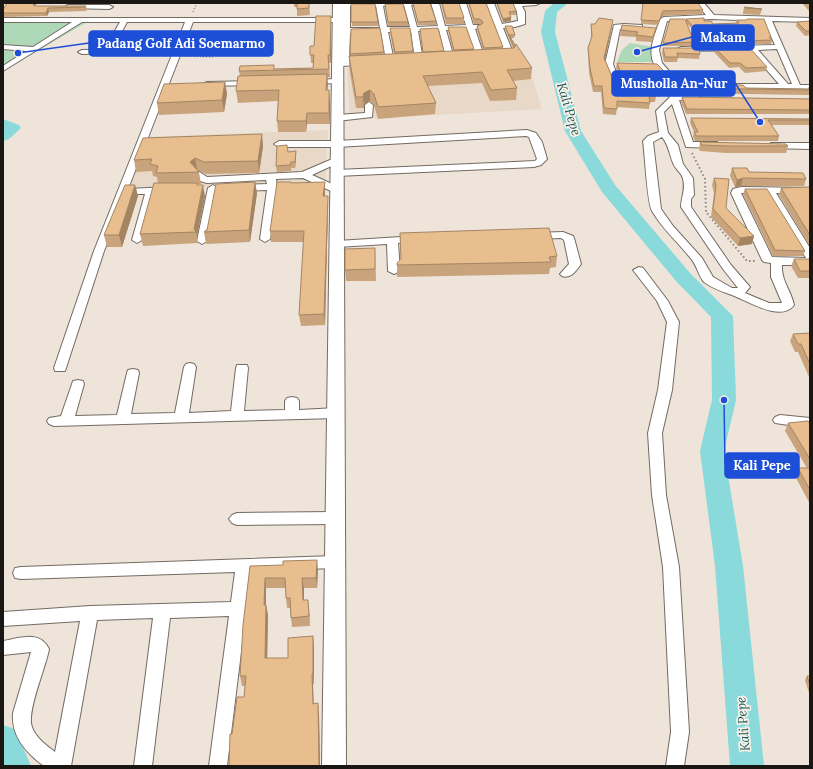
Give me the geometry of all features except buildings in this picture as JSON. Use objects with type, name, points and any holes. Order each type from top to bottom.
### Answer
[{"type":"main road","points":[[334,766],[334,518],[337,413],[337,81],[343,4]]},
{"type":"street","points":[[407,3],[420,60]]},
{"type":"street","points":[[343,4],[414,3]]},
{"type":"street","points":[[435,3],[450,58]]},
{"type":"street","points":[[462,3],[474,27],[483,56],[510,55],[490,3]]},
{"type":"street","points":[[499,26],[515,25],[522,22],[521,12],[517,3],[536,3]]},
{"type":"street","points":[[700,3],[712,17]]},
{"type":"street","points":[[340,28],[343,64],[386,62],[384,30],[379,4]]},
{"type":"street","points":[[59,7],[110,5]]},
{"type":"street","points":[[100,20],[110,5]]},
{"type":"street","points":[[3,20],[32,17],[81,20],[190,20],[384,30],[474,27]]},
{"type":"street","points":[[654,29],[665,18],[712,17],[810,20]]},
{"type":"street","points":[[767,19],[797,87]]},
{"type":"street","points":[[3,69],[81,20]]},
{"type":"street","points":[[113,41],[125,20]]},
{"type":"street","points":[[60,368],[99,251],[167,85],[176,53],[190,20]]},
{"type":"street","points":[[654,29],[624,26],[617,27],[612,64],[619,88],[705,98]]},
{"type":"street","points":[[654,29],[663,50]]},
{"type":"street","points":[[663,50],[779,46]]},
{"type":"street","points":[[3,47],[35,49]]},
{"type":"street","points":[[751,47],[779,77],[786,87]]},
{"type":"street","points":[[663,50],[654,64],[672,79],[674,95],[689,145],[727,146]]},
{"type":"street","points":[[82,52],[176,53]]},
{"type":"street","points":[[763,75],[779,77]]},
{"type":"street","points":[[298,82],[337,81]]},
{"type":"street","points":[[200,84],[259,83]]},
{"type":"street","points":[[717,85],[810,87]]},
{"type":"street","points":[[674,95],[660,111],[664,133],[673,145],[678,164],[688,178],[689,195],[686,199],[686,207],[727,267],[744,287],[741,291],[735,292]]},
{"type":"street","points":[[337,118],[369,115],[369,105]]},
{"type":"street","points":[[681,118],[694,118]]},
{"type":"street","points":[[198,174],[203,179],[207,180],[304,175],[337,159],[527,133],[533,134],[538,142],[542,159],[538,163],[534,164],[337,159],[279,144]]},
{"type":"street","points":[[664,133],[651,138],[648,142],[656,209],[669,228],[698,260],[708,279],[716,285],[768,307],[783,307],[788,305],[788,300],[778,283],[775,273],[776,264],[736,193],[737,191],[741,190],[810,191]]},
{"type":"street","points":[[763,146],[810,146]]},
{"type":"street","points":[[304,175],[337,190]]},
{"type":"street","points":[[265,239],[272,187],[271,176]]},
{"type":"street","points":[[198,189],[272,187]]},
{"type":"street","points":[[202,241],[213,188]]},
{"type":"street","points":[[137,240],[151,190]]},
{"type":"street","points":[[132,191],[182,190]]},
{"type":"street","points":[[769,190],[810,256]]},
{"type":"street","points":[[524,236],[563,235],[568,238],[575,264],[566,274]]},
{"type":"street","points":[[337,244],[431,239]]},
{"type":"street","points":[[392,240],[394,271]]},
{"type":"street","points":[[774,261],[810,262]]},
{"type":"street","points":[[639,270],[670,313],[673,322],[665,390],[655,433],[658,495],[671,567],[680,732],[676,766]]},
{"type":"street","points":[[181,417],[190,367]]},
{"type":"street","points":[[237,415],[242,368]]},
{"type":"street","points":[[123,418],[133,373]]},
{"type":"street","points":[[78,384],[60,421],[237,415],[292,407],[337,413]]},
{"type":"street","points":[[780,420],[810,423]]},
{"type":"street","points":[[237,519],[334,518]]},
{"type":"street","points":[[21,573],[334,562]]},
{"type":"street","points":[[218,766],[244,565]]},
{"type":"street","points":[[3,619],[90,613],[239,609]]},
{"type":"street","points":[[142,766],[162,611]]},
{"type":"street","points":[[3,648],[35,644],[40,649],[37,666],[22,712],[21,722],[23,730],[47,759],[61,766],[90,613]]},
{"type":"path","points":[[176,53],[213,57]]},
{"type":"path","points":[[689,145],[705,178],[706,194],[704,206],[706,212],[747,261],[774,261]]},
{"type":"shaded area","points":[[521,58],[533,80],[542,109],[350,120],[347,69]]},
{"type":"shaded area","points":[[328,130],[325,187],[214,188],[126,191],[145,137]]},
{"type":"green space","points":[[3,21],[87,22],[3,71]]},
{"type":"green space","points":[[630,43],[654,47],[654,62],[617,62],[622,50]]},
{"type":"waterway","name":"Kali Pepe","points":[[562,3],[551,11],[548,32],[573,131],[608,188],[683,277],[722,316],[724,400],[712,451],[729,566],[747,766]]},
{"type":"waterway","points":[[3,124],[13,128],[3,136]]},
{"type":"waterway","points":[[3,740],[14,766]]},
{"type":"place","name":"Makam","points":[[637,52]]},
{"type":"place","name":"Padang Golf Adi Soemarmo","points":[[18,53]]},
{"type":"place","name":"Musholla An-Nur","points":[[760,122]]},
{"type":"place","name":"Kali Pepe","points":[[724,400]]}]
